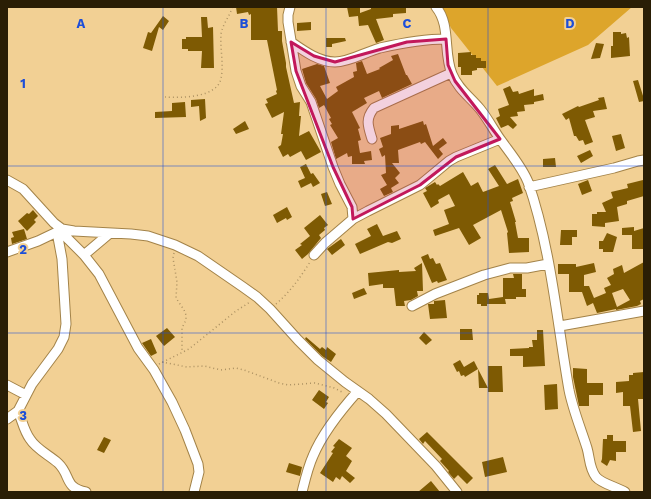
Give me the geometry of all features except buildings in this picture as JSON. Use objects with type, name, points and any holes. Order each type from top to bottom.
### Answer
[{"type":"street","points":[[290,7],[288,22],[296,71],[310,102],[340,184],[352,207],[353,220]]},
{"type":"street","points":[[436,7],[443,23],[448,65],[451,73],[463,92],[473,101],[484,115],[527,181],[538,218],[548,264],[560,326],[569,391],[593,472],[597,478],[625,492]]},
{"type":"street","points":[[291,42],[314,56],[336,62],[407,42],[428,39],[446,39]]},
{"type":"street","points":[[372,139],[368,120],[370,113],[374,108],[451,73]]},
{"type":"street","points":[[314,255],[330,239],[353,220],[420,185],[456,157],[500,139]]},
{"type":"street","points":[[529,187],[614,168],[638,160],[644,160]]},
{"type":"street","points":[[7,180],[23,189],[60,231],[84,254],[99,274],[138,348],[152,367],[172,402],[193,450],[199,472],[194,492]]},
{"type":"street","points":[[7,419],[18,411],[32,384],[58,349],[64,337],[66,324],[60,231]]},
{"type":"street","points":[[7,252],[60,231],[148,236],[175,245],[198,256],[257,297],[318,360],[355,394],[386,414],[436,466],[457,492]]},
{"type":"street","points":[[84,254],[110,233]]},
{"type":"street","points":[[412,306],[435,294],[484,276],[510,268],[527,268],[548,264]]},
{"type":"street","points":[[560,326],[644,312]]},
{"type":"street","points":[[7,384],[26,395]]},
{"type":"street","points":[[302,492],[313,455],[342,409],[355,394]]},
{"type":"street","points":[[18,411],[29,438],[34,445],[64,470],[69,490],[86,492]]},
{"type":"path","points":[[165,97],[186,98],[214,90],[219,86],[222,77],[221,34],[223,25],[231,12],[232,7]]},
{"type":"path","points":[[175,245],[173,258],[178,282],[176,298],[186,315],[186,320],[182,328],[182,353]]},
{"type":"path","points":[[270,309],[290,288],[296,284],[314,255]]},
{"type":"path","points":[[152,367],[189,349],[236,311],[257,297]]},
{"type":"path","points":[[162,362],[187,367],[204,366],[221,370],[236,368],[288,385],[315,383],[328,385],[355,394]]},
{"type":"highlighted area","points":[[446,39],[448,65],[455,81],[500,139],[456,157],[420,185],[353,219],[352,207],[333,167],[296,71],[291,42],[314,56],[335,62],[407,42]]},
{"type":"shaded area","points":[[438,7],[632,7],[588,45],[497,86],[451,28],[443,11]]}]
